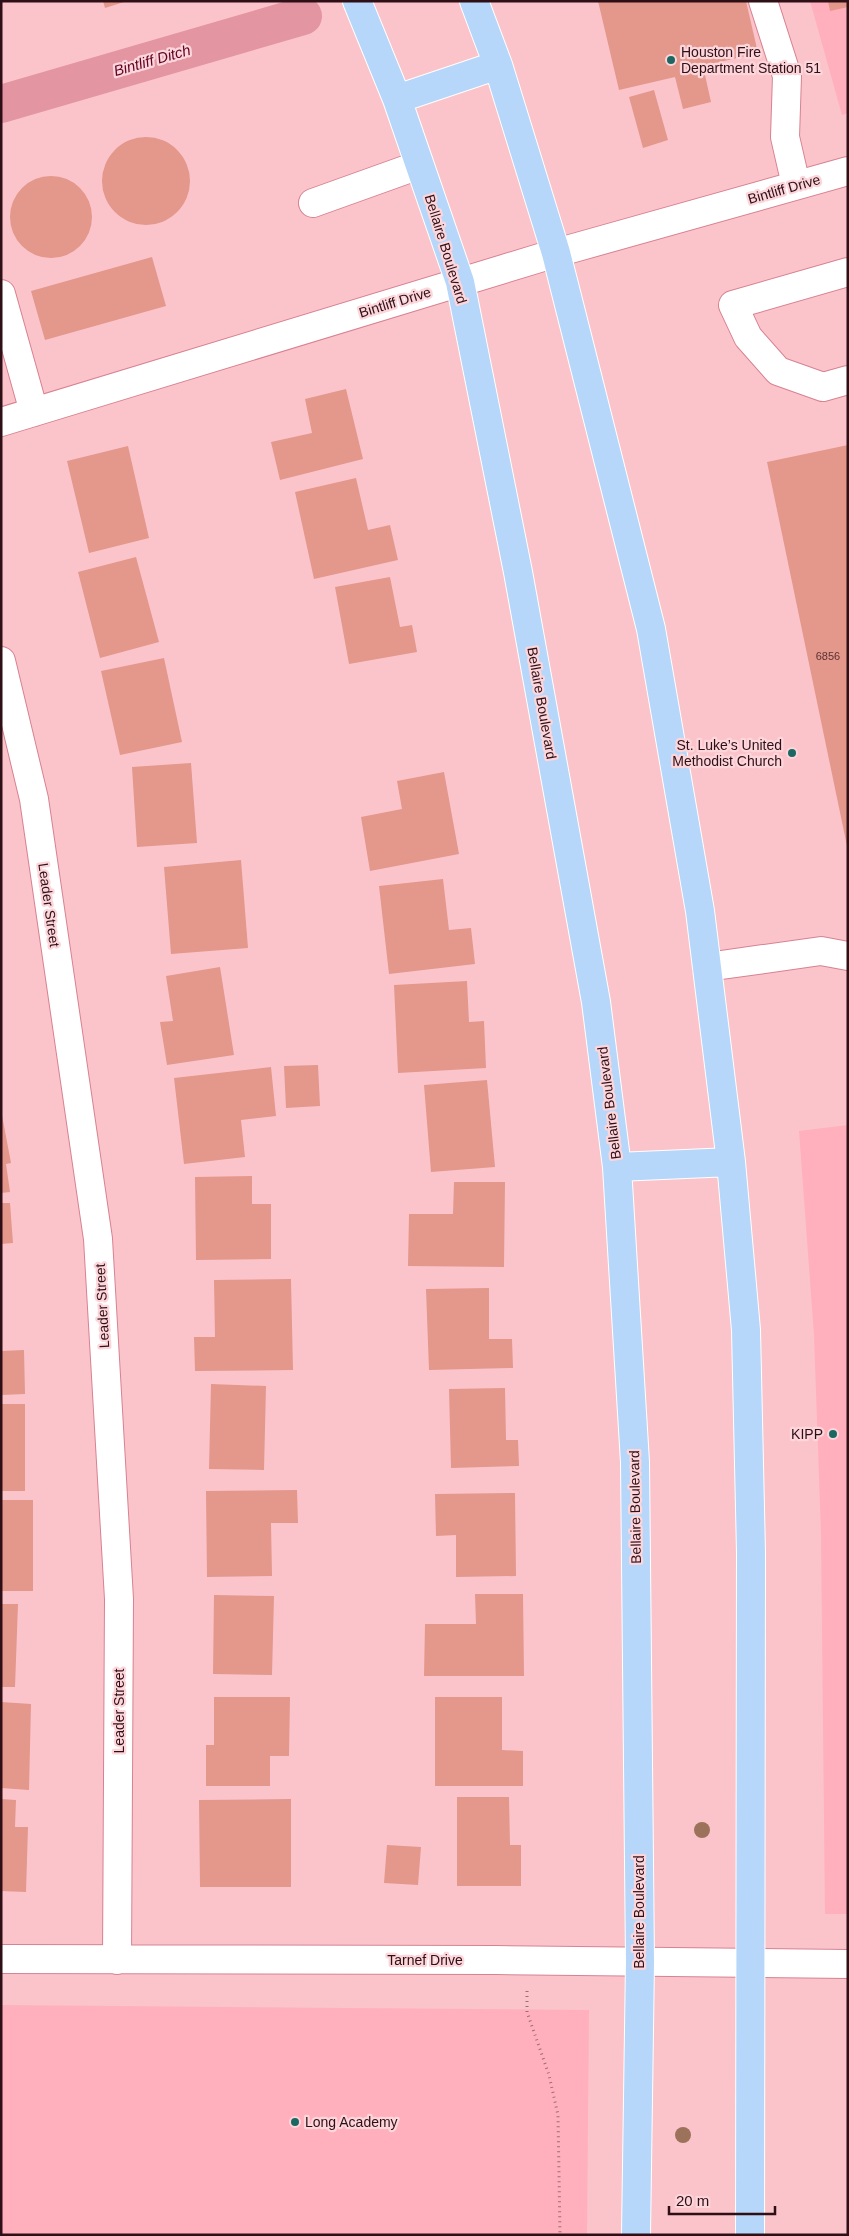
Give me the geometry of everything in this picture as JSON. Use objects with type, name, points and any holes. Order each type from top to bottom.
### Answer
[{"type":"main road","name":"Bellaire Boulevard","points":[[358,1],[397,99],[460,282],[518,572],[595,992],[616,1167],[635,1462],[640,1962],[636,2235]]},
{"type":"main road","points":[[474,1],[498,65],[556,253],[651,629],[700,911],[707,967],[731,1162],[746,1330],[750,1552],[752,1963],[750,2235]]},
{"type":"main road","points":[[397,99],[498,65]]},
{"type":"main road","points":[[616,1167],[731,1162]]},
{"type":"street","points":[[763,1],[787,76],[785,137],[796,185]]},
{"type":"street","points":[[313,204],[419,165]]},
{"type":"street","name":"Bintliff Drive","points":[[1,422],[556,253],[848,171]]},
{"type":"street","points":[[848,272],[733,305],[748,337],[778,371],[824,387],[848,380]]},
{"type":"street","points":[[1,294],[34,412]]},
{"type":"street","name":"Leader Street","points":[[1,661],[34,799],[98,1239],[120,1599],[117,1960]]},
{"type":"street","points":[[707,967],[821,951],[848,956]]},
{"type":"street","name":"Tarnef Drive","points":[[1,1959],[527,1960],[848,1964]]},
{"type":"path","points":[[527,1960],[527,2012],[549,2075],[558,2115],[560,2235]]},
{"type":"shaded area","points":[[810,1],[848,1],[848,113],[842,115]]},
{"type":"shaded area","name":"KIPP","points":[[848,1125],[848,1914],[825,1914],[821,1533],[814,1335],[799,1131]]},
{"type":"shaded area","name":"Long Academy","points":[[1,2005],[589,2010],[587,2235],[1,2235]]},
{"type":"building","points":[[103,1],[124,1],[124,2],[105,8]]},
{"type":"building","name":"Houston Fire Department Station 51","points":[[598,1],[746,1],[758,53],[703,66],[711,102],[683,109],[675,77],[619,90]]},
{"type":"building","points":[[828,1],[848,1],[848,7],[830,11]]},
{"type":"building","points":[[654,90],[668,140],[643,148],[629,97]]},
{"type":"building","points":[[146,137],[163,140],[177,150],[187,164],[190,181],[187,198],[177,212],[163,222],[146,225],[129,222],[115,212],[105,198],[102,181],[105,164],[115,150],[129,140]]},
{"type":"building","points":[[51,176],[67,179],[80,188],[89,201],[92,217],[89,233],[80,246],[67,255],[51,258],[35,255],[22,246],[13,233],[10,217],[13,201],[22,188],[35,179]]},
{"type":"building","points":[[152,257],[166,306],[45,340],[31,291]]},
{"type":"building","points":[[346,389],[363,459],[280,480],[271,442],[312,433],[305,399]]},
{"type":"building","points":[[848,445],[848,845],[847,846],[767,462]]},
{"type":"building","points":[[128,446],[149,538],[89,553],[67,461]]},
{"type":"building","points":[[356,478],[368,530],[390,525],[398,560],[314,579],[295,492]]},
{"type":"building","points":[[136,557],[159,642],[100,658],[78,572]]},
{"type":"building","points":[[390,577],[400,627],[412,625],[417,652],[349,664],[335,587]]},
{"type":"building","points":[[164,658],[182,742],[120,755],[101,671]]},
{"type":"building","points":[[191,763],[197,843],[137,847],[132,767]]},
{"type":"building","points":[[444,772],[459,854],[370,871],[361,817],[402,809],[397,781]]},
{"type":"building","points":[[241,860],[248,948],[171,954],[164,867]]},
{"type":"building","points":[[443,879],[449,930],[471,928],[475,964],[389,974],[379,886]]},
{"type":"building","points":[[220,967],[234,1055],[167,1065],[160,1022],[173,1021],[166,976]]},
{"type":"building","points":[[467,981],[469,1022],[484,1021],[486,1068],[398,1073],[394,985]]},
{"type":"building","points":[[318,1065],[320,1106],[286,1108],[284,1066]]},
{"type":"building","points":[[271,1067],[276,1116],[241,1120],[245,1157],[184,1164],[174,1078]]},
{"type":"building","points":[[487,1080],[495,1167],[431,1172],[424,1085]]},
{"type":"building","points":[[1,1110],[11,1163],[6,1164],[10,1192],[1,1193]]},
{"type":"building","points":[[252,1176],[252,1204],[271,1204],[271,1259],[196,1260],[195,1177]]},
{"type":"building","points":[[454,1182],[505,1182],[504,1267],[408,1266],[409,1214],[453,1214]]},
{"type":"building","points":[[1,1203],[10,1203],[13,1243],[1,1244]]},
{"type":"building","points":[[291,1279],[293,1370],[195,1371],[194,1337],[215,1337],[214,1280]]},
{"type":"building","points":[[489,1288],[489,1339],[512,1339],[513,1368],[429,1370],[426,1289]]},
{"type":"building","points":[[24,1350],[25,1394],[1,1395],[1,1351]]},
{"type":"building","points":[[211,1384],[266,1386],[264,1470],[209,1469]]},
{"type":"building","points":[[505,1388],[506,1440],[518,1440],[519,1466],[451,1468],[449,1389]]},
{"type":"building","points":[[1,1404],[25,1404],[25,1491],[1,1491]]},
{"type":"building","points":[[297,1490],[298,1523],[271,1523],[272,1576],[207,1577],[206,1491]]},
{"type":"building","points":[[515,1493],[516,1576],[456,1577],[456,1535],[436,1536],[435,1494]]},
{"type":"building","points":[[1,1500],[33,1500],[33,1591],[1,1591]]},
{"type":"building","points":[[475,1594],[523,1594],[524,1676],[424,1676],[425,1624],[476,1624]]},
{"type":"building","points":[[214,1595],[274,1596],[272,1675],[213,1674]]},
{"type":"building","points":[[1,1604],[18,1604],[15,1687],[1,1687]]},
{"type":"building","points":[[214,1697],[290,1697],[289,1756],[270,1756],[270,1786],[206,1786],[206,1745],[214,1745]]},
{"type":"building","points":[[435,1697],[502,1697],[502,1750],[523,1751],[523,1786],[435,1786]]},
{"type":"building","points":[[1,1702],[31,1704],[29,1790],[1,1788]]},
{"type":"building","points":[[457,1797],[509,1797],[510,1845],[521,1845],[521,1886],[457,1886]]},
{"type":"building","points":[[1,1799],[16,1800],[15,1827],[28,1827],[26,1892],[1,1891]]},
{"type":"building","points":[[291,1799],[291,1887],[200,1887],[199,1800]]},
{"type":"building","points":[[387,1845],[421,1847],[418,1885],[384,1883]]},
{"type":"waterway","name":"Bintliff Ditch","points":[[1,104],[303,16]]},
{"type":"place","name":"Houston Fire Department Station 51","points":[[671,60]]},
{"type":"place","name":"St. Luke’s United Methodist Church","points":[[792,753]]},
{"type":"place","name":"KIPP","points":[[833,1434]]},
{"type":"place","name":"Long Academy","points":[[295,2122]]}]
